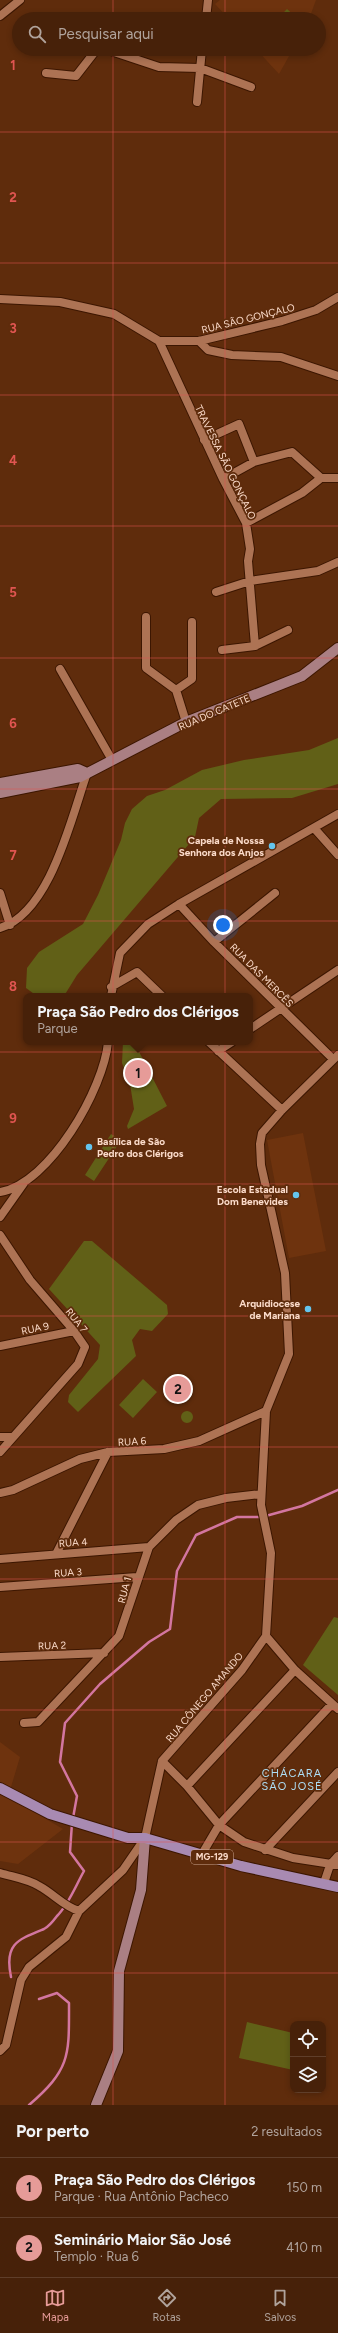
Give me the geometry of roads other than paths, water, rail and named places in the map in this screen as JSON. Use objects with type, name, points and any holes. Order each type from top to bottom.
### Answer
[{"type":"main road","name":"MG-129","points":[[0,1788],[50,1814],[128,1838],[145,1838],[241,1866],[338,1887]]},
{"type":"street","points":[[0,16],[20,0]]},
{"type":"street","points":[[207,12],[208,0]]},
{"type":"street","points":[[46,73],[76,76],[92,56]]},
{"type":"street","points":[[126,56],[160,67],[200,68],[251,87]]},
{"type":"street","points":[[197,102],[201,56]]},
{"type":"street","name":"RUA SÃO GONÇALO","points":[[159,341],[198,341],[282,321],[316,310],[338,297]]},
{"type":"street","points":[[0,299],[60,302],[114,314],[159,341]]},
{"type":"street","name":"TRAVESSA SÃO GONÇALO","points":[[159,341],[223,480],[246,523],[250,549],[250,581],[255,646]]},
{"type":"street","points":[[198,341],[208,350],[232,355],[281,357],[338,376]]},
{"type":"street","points":[[204,440],[239,424],[254,462]]},
{"type":"street","points":[[223,480],[254,462],[292,452],[321,478]]},
{"type":"street","points":[[246,523],[302,493],[321,478],[338,478]]},
{"type":"street","points":[[216,592],[250,581],[318,572],[338,562]]},
{"type":"street","points":[[146,617],[146,668],[176,690],[186,722]]},
{"type":"street","points":[[176,690],[192,679],[192,622]]},
{"type":"street","points":[[222,650],[255,646],[288,630]]},
{"type":"street","name":"RUA DO CATETE","points":[[0,793],[80,777],[186,722],[302,676],[338,648]]},
{"type":"street","points":[[60,669],[112,760]]},
{"type":"street","points":[[0,783],[78,769],[87,773],[50,878],[30,909],[10,925],[0,928]]},
{"type":"street","points":[[111,993],[120,953],[148,924],[179,904],[338,814]]},
{"type":"street","points":[[314,828],[338,856]]},
{"type":"street","points":[[0,893],[10,925]]},
{"type":"street","points":[[214,942],[275,893]]},
{"type":"street","name":"RUA DAS MERCÊS","points":[[179,904],[214,942],[281,1008],[336,1057]]},
{"type":"street","points":[[253,1027],[338,970]]},
{"type":"street","points":[[112,987],[137,972],[159,993]]},
{"type":"street","points":[[0,1192],[8,1190],[24,1182],[45,1167],[83,1113],[107,1057],[108,1045]]},
{"type":"street","points":[[211,1045],[282,1110]]},
{"type":"street","points":[[218,1052],[228,1045]]},
{"type":"street","points":[[202,1854],[219,1824],[335,1707],[295,1670],[266,1636],[271,1553],[261,1505],[261,1494],[266,1411],[289,1354],[285,1272],[260,1165],[260,1144],[262,1133],[282,1110],[336,1057]]},
{"type":"street","points":[[0,1217],[24,1182]]},
{"type":"street","name":"RUA 7","points":[[0,1235],[30,1280],[74,1331],[85,1347],[78,1364],[0,1452]]},
{"type":"street","name":"RUA 9","points":[[0,1346],[74,1331]]},
{"type":"street","name":"RUA 6","points":[[0,1493],[13,1490],[80,1459],[108,1452],[164,1449],[199,1441],[266,1411]]},
{"type":"street","points":[[0,1436],[12,1437]]},
{"type":"street","points":[[56,1554],[108,1452]]},
{"type":"street","name":"RUA 1","points":[[24,1723],[38,1722],[120,1636],[137,1577],[148,1547],[176,1520],[198,1505],[226,1498],[261,1494]]},
{"type":"street","name":"RUA 4","points":[[0,1559],[148,1547]]},
{"type":"street","name":"RUA 3","points":[[0,1587],[137,1577]]},
{"type":"street","name":"RUA CÔNEGO AMANDO","points":[[162,1761],[242,1670],[266,1636]]},
{"type":"street","name":"RUA 2","points":[[0,1657],[104,1653]]},
{"type":"street","points":[[188,1786],[295,1670]]},
{"type":"street","points":[[162,1761],[188,1786],[219,1824],[244,1842],[265,1850],[334,1865]]},
{"type":"street","points":[[96,2105],[118,2051],[119,1971],[141,1890],[145,1838],[162,1761]]},
{"type":"street","points":[[265,1850],[338,1772]]},
{"type":"street","points":[[0,2051],[6,2045],[21,1980],[29,1967],[66,1937],[79,1912],[123,1870],[145,1838]]},
{"type":"street","points":[[324,1883],[338,1856]]},
{"type":"street","points":[[0,1873],[34,1882],[51,1894],[65,1907],[79,1912]]},
{"type":"waterway","points":[[73,1818],[77,1796],[60,1762],[65,1723],[100,1684],[149,1642],[170,1629],[177,1571],[196,1535],[237,1517],[262,1517],[302,1506],[338,1490]]},
{"type":"waterway","points":[[11,1977],[9,1966],[11,1950],[20,1940],[44,1929],[51,1923],[65,1906],[84,1871],[70,1852],[72,1823]]},
{"type":"waterway","points":[[29,2105],[43,2092],[60,2071],[65,2060],[69,2036],[69,2003],[57,1993],[39,1999]]},
{"type":"place","name":"Capela de Nossa Senhora dos Anjos","points":[[272,846]]},
{"type":"place","name":"Praça São Pedro dos Clérigos","points":[[138,1073]]},
{"type":"place","name":"Basílica de São Pedro dos Clérigos","points":[[89,1147]]},
{"type":"place","name":"Escola Estadual Dom Benevides","points":[[296,1195]]},
{"type":"place","name":"Arquidiocese de Mariana","points":[[308,1309]]},
{"type":"place","name":"Seminário Maior São José","points":[[178,1389]]},
{"type":"district","name":"CHÁCARA SÃO JOSÉ","points":[[292,1779]]}]
